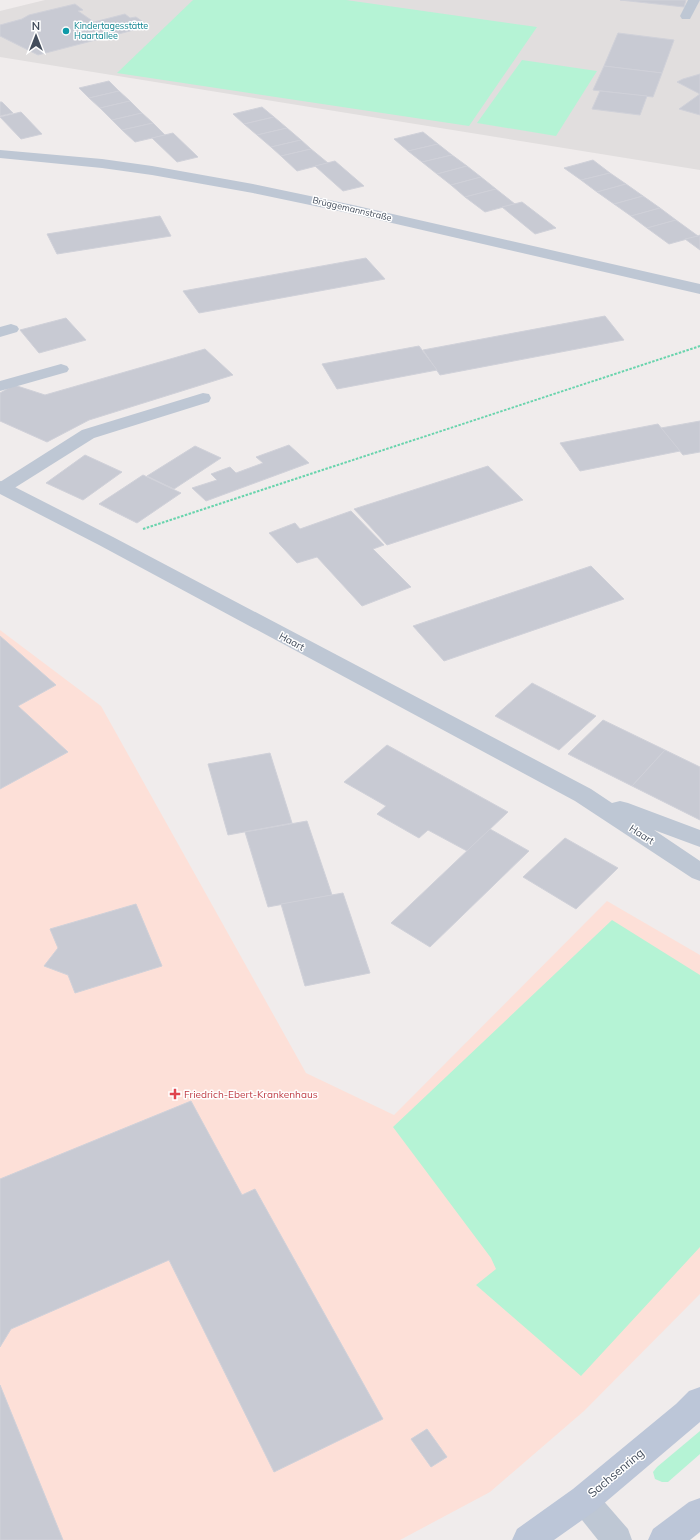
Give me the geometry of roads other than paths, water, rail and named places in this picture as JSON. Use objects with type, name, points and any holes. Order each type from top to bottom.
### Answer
[{"type":"main road","name":"Sachsenring","points":[[528,1540],[584,1500],[687,1414],[700,1401]]},
{"type":"main road","points":[[664,1540],[700,1513]]},
{"type":"street","name":"Brüggemannstraße","points":[[0,154],[155,171],[259,189],[700,289]]},
{"type":"street","name":"Haart","points":[[1,488],[106,541],[584,795],[700,872]]},
{"type":"street","name":"Haart","points":[[584,795],[700,839]]},
{"type":"lane","points":[[686,16],[694,0]]},
{"type":"lane","points":[[0,386],[61,369]]},
{"type":"lane","points":[[1,488],[88,434],[203,398]]},
{"type":"lane","points":[[584,1500],[617,1540]]},
{"type":"place","name":"Kindertagesstätte Haartallee","points":[[66,31]]},
{"type":"place","name":"Friedrich-Ebert-Krankenhaus","points":[[175,1094]]}]
